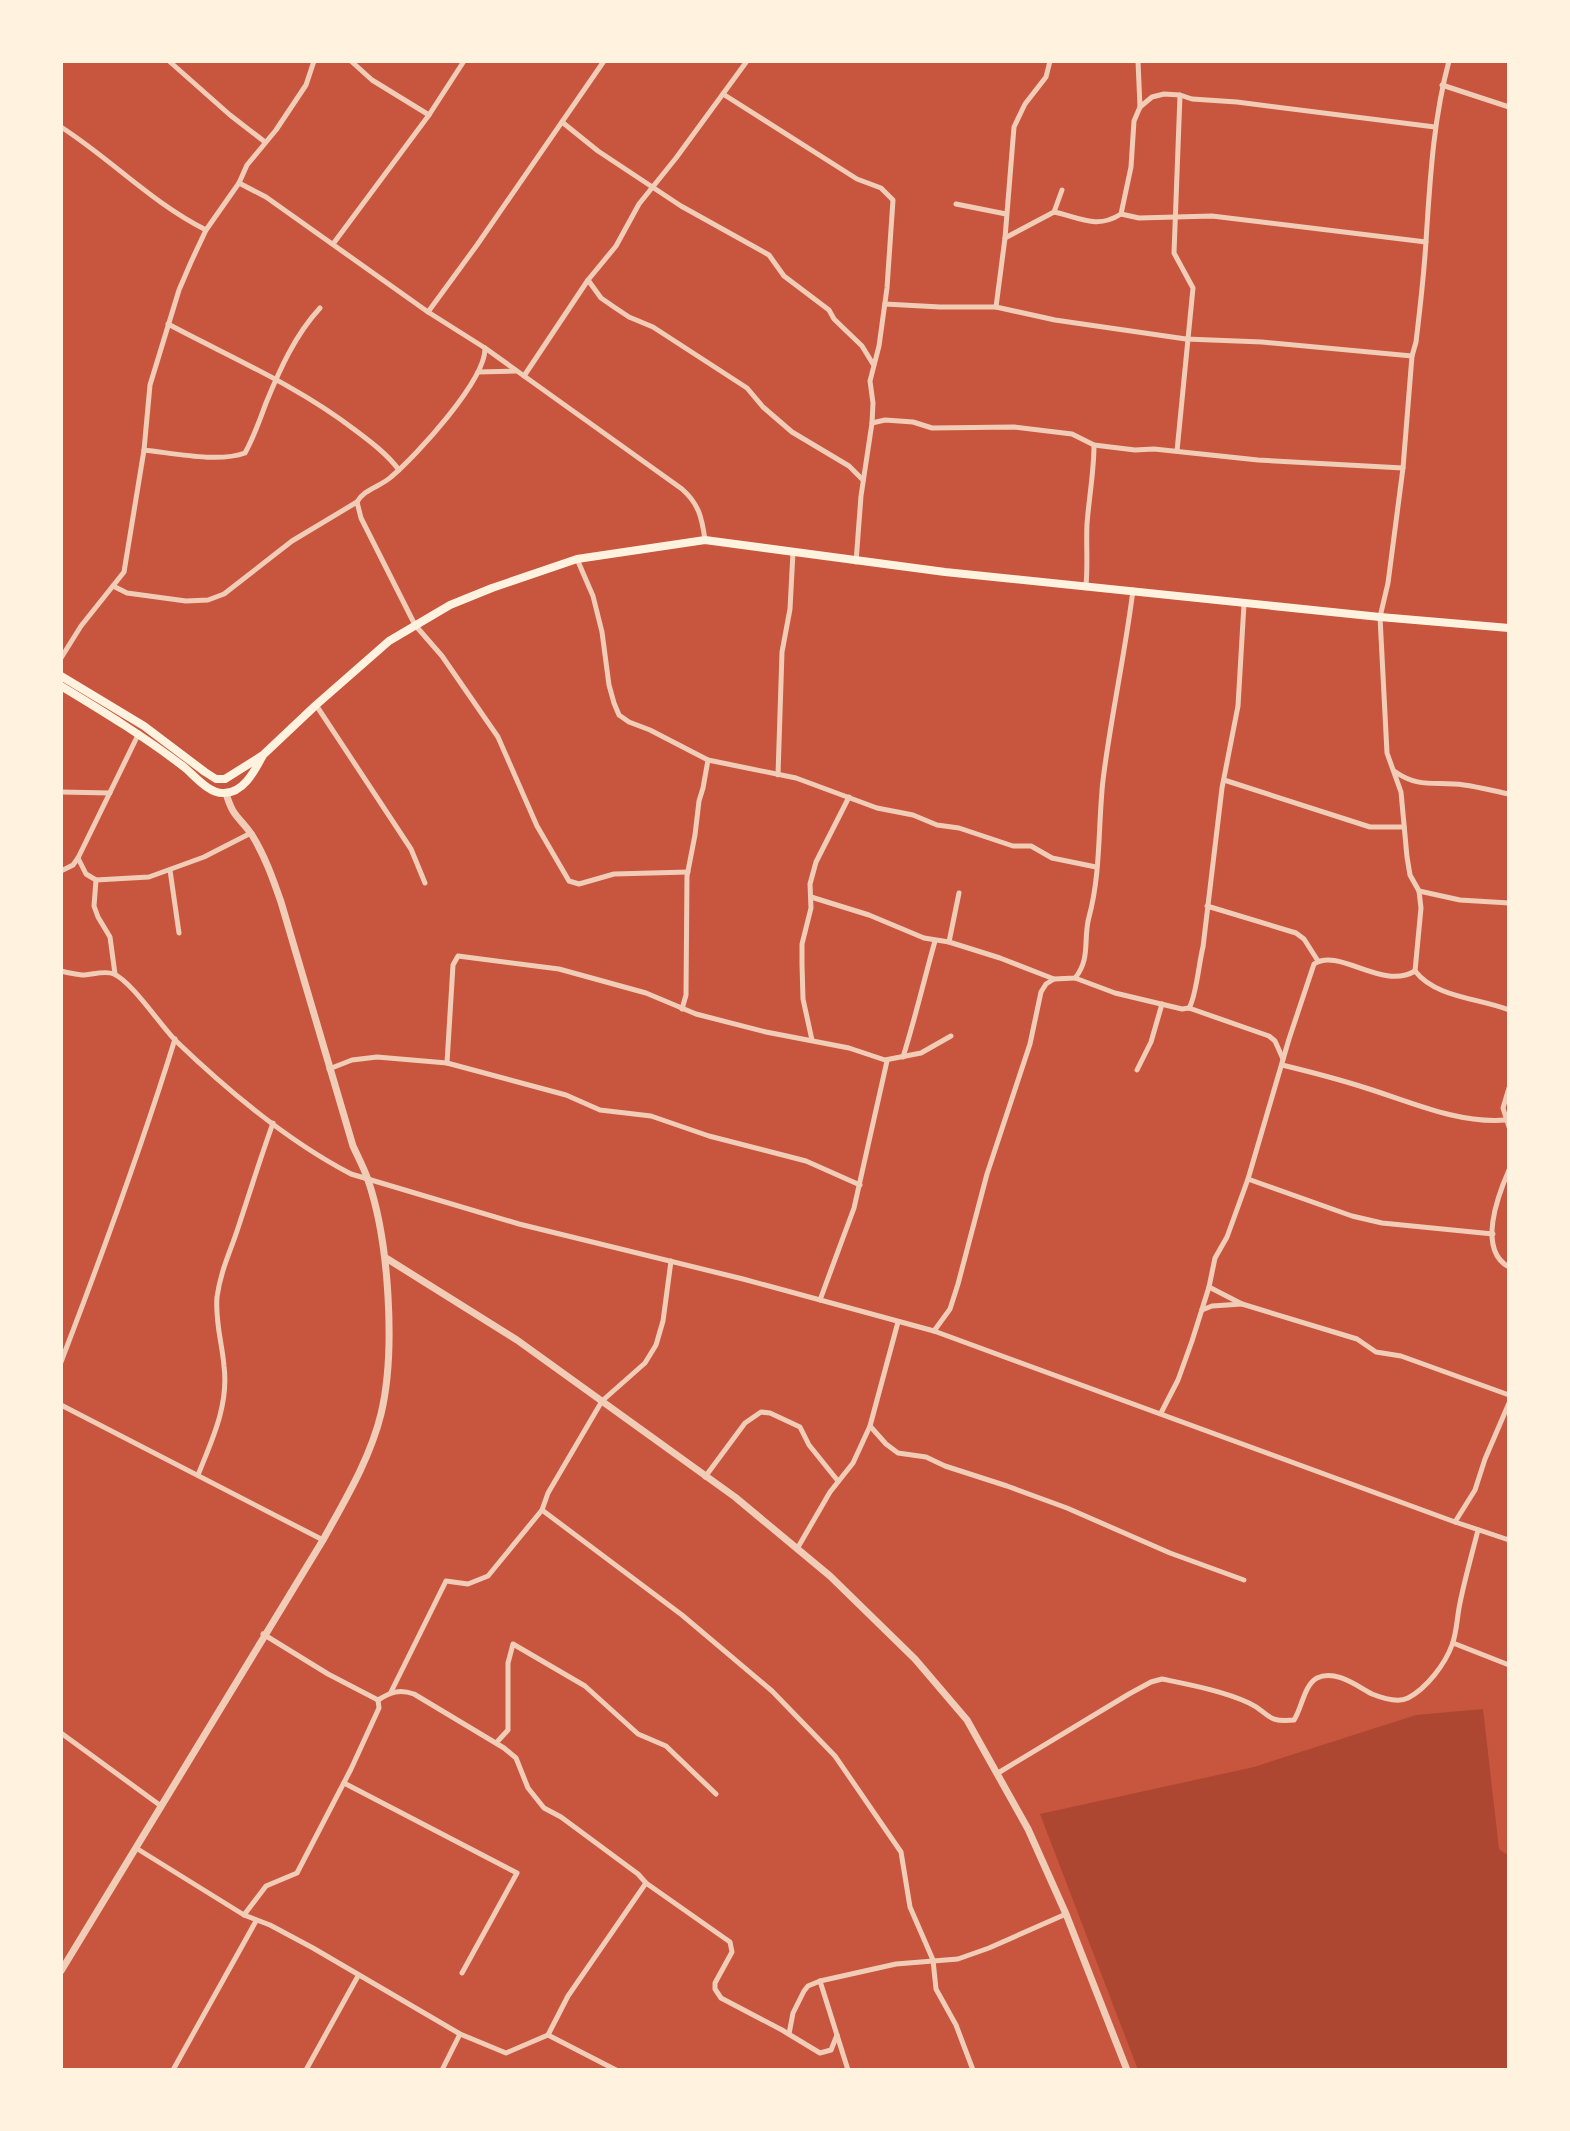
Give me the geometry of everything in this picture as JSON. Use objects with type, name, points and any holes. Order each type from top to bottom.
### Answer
[{"type":"main road","points":[[61,686],[139,733],[206,787],[226,793],[243,785],[264,755],[389,641],[450,606],[492,588],[577,559],[705,540],[856,562],[1244,604],[1509,628]]},
{"type":"main road","points":[[61,676],[144,726],[216,779],[225,779],[264,755]]},
{"type":"street","points":[[169,61],[265,142]]},
{"type":"street","points":[[61,658],[81,626],[124,572],[145,450],[150,385],[179,290],[205,230],[239,183],[247,165],[276,130],[306,85],[314,61]]},
{"type":"street","points":[[351,61],[372,80],[429,116]]},
{"type":"street","points":[[333,244],[429,116],[464,61]]},
{"type":"street","points":[[428,312],[604,61]]},
{"type":"street","points":[[524,376],[589,280],[616,246],[639,204],[747,61]]},
{"type":"street","points":[[996,307],[1014,127],[1025,104],[1046,77],[1050,61]]},
{"type":"street","points":[[1121,214],[1131,167],[1134,121],[1140,107],[1138,61]]},
{"type":"street","points":[[1449,61],[1435,127],[1403,468],[1388,583],[1380,617],[1385,730],[1391,769],[1401,792],[1410,875],[1419,891],[1421,920],[1415,971],[1426,983],[1509,1010]]},
{"type":"street","points":[[1442,85],[1509,107]]},
{"type":"street","points":[[723,94],[857,179],[881,188],[893,200],[885,304],[879,346],[870,381],[872,423],[863,481],[856,562]]},
{"type":"street","points":[[1140,107],[1152,97],[1180,95],[1192,99],[1237,102],[1435,127]]},
{"type":"street","points":[[1177,451],[1193,288],[1175,257],[1174,216],[1177,203],[1180,95]]},
{"type":"street","points":[[562,122],[598,151],[652,186],[705,220],[769,255],[784,276],[829,310],[834,319],[862,346],[873,365]]},
{"type":"street","points":[[61,127],[93,148],[134,183],[185,220],[205,230]]},
{"type":"street","points":[[239,183],[266,197],[428,312],[485,348],[694,499],[701,513],[705,540]]},
{"type":"street","points":[[1054,212],[1062,190]]},
{"type":"street","points":[[956,204],[1006,214]]},
{"type":"street","points":[[1005,238],[1054,212],[1081,221],[1098,222],[1111,220],[1121,214],[1139,218],[1212,216],[1426,242]]},
{"type":"street","points":[[589,280],[601,298],[629,317],[645,322],[747,388],[763,407],[792,432],[849,466],[863,481]]},
{"type":"street","points":[[885,304],[996,307],[1055,320],[1186,339],[1262,342],[1412,356]]},
{"type":"street","points":[[145,450],[205,456],[235,456],[245,453],[276,378],[301,332],[320,308]]},
{"type":"street","points":[[168,324],[276,378],[327,409],[382,452],[399,470]]},
{"type":"street","points":[[113,586],[127,593],[186,601],[208,600],[224,594],[292,541],[357,502],[363,494],[389,479],[423,448],[484,363],[485,348]]},
{"type":"street","points":[[478,372],[516,370]]},
{"type":"street","points":[[872,423],[885,420],[913,422],[932,428],[1014,427],[1072,434],[1094,445],[1135,450],[1403,468]]},
{"type":"street","points":[[1086,585],[1089,556],[1087,526],[1094,470],[1094,445]]},
{"type":"street","points":[[357,502],[360,518],[415,625],[442,656],[498,737],[537,825],[569,881],[579,884],[614,874],[688,872]]},
{"type":"street","points":[[778,775],[782,652],[790,609],[793,552]]},
{"type":"street","points":[[577,559],[593,596],[607,659],[608,685],[619,716],[708,760],[796,778],[877,808],[913,815],[937,825],[959,828],[1013,846],[1031,846],[1052,858],[1096,867]]},
{"type":"street","points":[[1075,978],[1086,957],[1111,718],[1116,704],[1133,590]]},
{"type":"street","points":[[1189,1008],[1193,1002],[1224,780],[1238,706],[1244,604]]},
{"type":"street","points":[[316,705],[411,849],[425,883]]},
{"type":"street","points":[[61,871],[78,858],[139,733]]},
{"type":"street","points":[[682,1009],[686,995],[688,872],[698,801],[704,788],[708,760]]},
{"type":"street","points":[[1391,769],[1410,781],[1421,784],[1463,785],[1509,794]]},
{"type":"street","points":[[1224,780],[1370,827],[1404,827]]},
{"type":"street","points":[[61,792],[110,793]]},
{"type":"street","points":[[61,1971],[263,1634],[323,1540],[359,1475],[381,1414],[389,1346],[386,1258],[369,1180],[353,1146],[268,864],[251,833],[231,812],[226,793]]},
{"type":"street","points":[[813,1040],[803,999],[802,954],[811,908],[810,884],[816,862],[849,797]]},
{"type":"street","points":[[78,858],[86,874],[96,880],[149,877],[204,857],[251,833]]},
{"type":"street","points":[[170,870],[180,933]]},
{"type":"street","points":[[96,880],[94,906],[110,937],[115,974]]},
{"type":"street","points":[[1419,891],[1460,900],[1509,903]]},
{"type":"street","points":[[949,942],[959,893]]},
{"type":"street","points":[[811,897],[869,915],[935,941],[949,942],[1000,958],[1054,979],[1075,978],[1115,993],[1182,1009],[1189,1008],[1261,1032],[1275,1041],[1283,1063]]},
{"type":"street","points":[[1207,906],[1296,933],[1304,939],[1318,961]]},
{"type":"street","points":[[903,1056],[915,1025],[916,1008],[935,941]]},
{"type":"street","points":[[447,1063],[453,965],[458,956],[559,969],[646,992],[682,1009],[766,1032],[849,1048],[887,1060],[921,1053],[951,1036]]},
{"type":"street","points":[[1161,1413],[1178,1380],[1209,1287],[1215,1258],[1233,1224],[1248,1180],[1310,971],[1318,961],[1329,958],[1360,970],[1391,976],[1402,977],[1415,971]]},
{"type":"street","points":[[61,971],[84,975],[115,974],[175,1039],[273,1123],[335,1166],[369,1180],[519,1224],[671,1261],[934,1331],[1509,1540]]},
{"type":"street","points":[[934,1331],[950,1309],[958,1284],[987,1174],[1030,1044],[1041,992],[1046,984],[1054,979]]},
{"type":"street","points":[[1137,1070],[1151,1042],[1162,1004]]},
{"type":"street","points":[[61,1362],[107,1245],[175,1039]]},
{"type":"street","points":[[1277,1045],[1280,1046],[1289,1039]]},
{"type":"street","points":[[329,1069],[352,1060],[377,1057],[447,1063],[566,1095],[600,1110],[651,1116],[699,1133],[806,1161],[860,1185]]},
{"type":"street","points":[[820,1300],[860,1185],[887,1060]]},
{"type":"street","points":[[1283,1063],[1426,1108],[1480,1121],[1506,1120]]},
{"type":"street","points":[[1509,1088],[1503,1108],[1509,1127]]},
{"type":"street","points":[[198,1475],[216,1432],[223,1403],[224,1367],[216,1317],[221,1272],[234,1242],[273,1123]]},
{"type":"street","points":[[1509,1170],[1493,1213],[1496,1256],[1499,1262],[1509,1267]]},
{"type":"street","points":[[1248,1180],[1372,1221],[1493,1234]]},
{"type":"street","points":[[386,1258],[517,1340],[735,1496],[859,1603],[946,1693],[967,1720],[998,1773],[1044,1861],[1127,2070]]},
{"type":"street","points":[[391,1692],[446,1581],[468,1584],[488,1576],[542,1510],[548,1493],[602,1401],[645,1363],[656,1345],[663,1321],[671,1261]]},
{"type":"street","points":[[1209,1287],[1242,1304],[1357,1339],[1376,1352],[1401,1356],[1509,1395]]},
{"type":"street","points":[[1202,1310],[1212,1306],[1242,1304]]},
{"type":"street","points":[[797,1549],[838,1481],[853,1463],[870,1426],[898,1322]]},
{"type":"street","points":[[1455,1522],[1475,1490],[1509,1403]]},
{"type":"street","points":[[61,1405],[323,1540]]},
{"type":"street","points":[[705,1477],[745,1423],[761,1412],[770,1413],[800,1427],[809,1445],[838,1481]]},
{"type":"street","points":[[870,1426],[898,1453],[926,1457],[1068,1508],[1170,1553],[1244,1580]]},
{"type":"street","points":[[542,1510],[682,1615],[772,1691],[835,1756],[901,1852],[909,1907],[933,1960],[936,1989],[956,2025],[973,2070]]},
{"type":"street","points":[[998,1773],[1151,1682],[1163,1679],[1251,1703],[1268,1718],[1294,1720],[1309,1686],[1316,1679],[1327,1676],[1339,1677],[1376,1696],[1393,1700],[1407,1699],[1429,1680],[1453,1643],[1478,1530]]},
{"type":"street","points":[[263,1634],[328,1674],[378,1700]]},
{"type":"street","points":[[1453,1643],[1509,1665]]},
{"type":"street","points":[[496,1743],[508,1730],[509,1662],[513,1644],[585,1686],[638,1734],[666,1746],[716,1794]]},
{"type":"street","points":[[378,1700],[391,1692],[403,1690],[414,1694],[496,1743],[516,1758],[528,1788],[544,1808],[606,1849],[646,1883],[730,1942],[732,1952],[715,1983],[715,1989],[721,1998],[820,2053],[831,2050],[836,2035]]},
{"type":"street","points":[[244,1915],[266,1886],[297,1873],[344,1783],[379,1708],[378,1700]]},
{"type":"street","points":[[61,1733],[160,1806]]},
{"type":"street","points":[[344,1783],[517,1873],[462,1973]]},
{"type":"street","points":[[136,1847],[244,1915],[313,1948],[460,2034],[506,2053],[548,2035],[568,1996],[646,1883]]},
{"type":"street","points":[[789,2035],[793,2013],[808,1986],[896,1964],[958,1959],[1066,1914]]},
{"type":"street","points":[[173,2070],[256,1921]]},
{"type":"street","points":[[306,2070],[358,1976]]},
{"type":"street","points":[[820,1981],[848,2070]]},
{"type":"street","points":[[442,2070],[460,2034]]},
{"type":"street","points":[[548,2035],[615,2070]]},
{"type":"shaded area","points":[[1483,1709],[1499,1849],[1509,1856],[1509,2070],[1138,2070],[1040,1814],[1254,1767],[1416,1715]]}]
